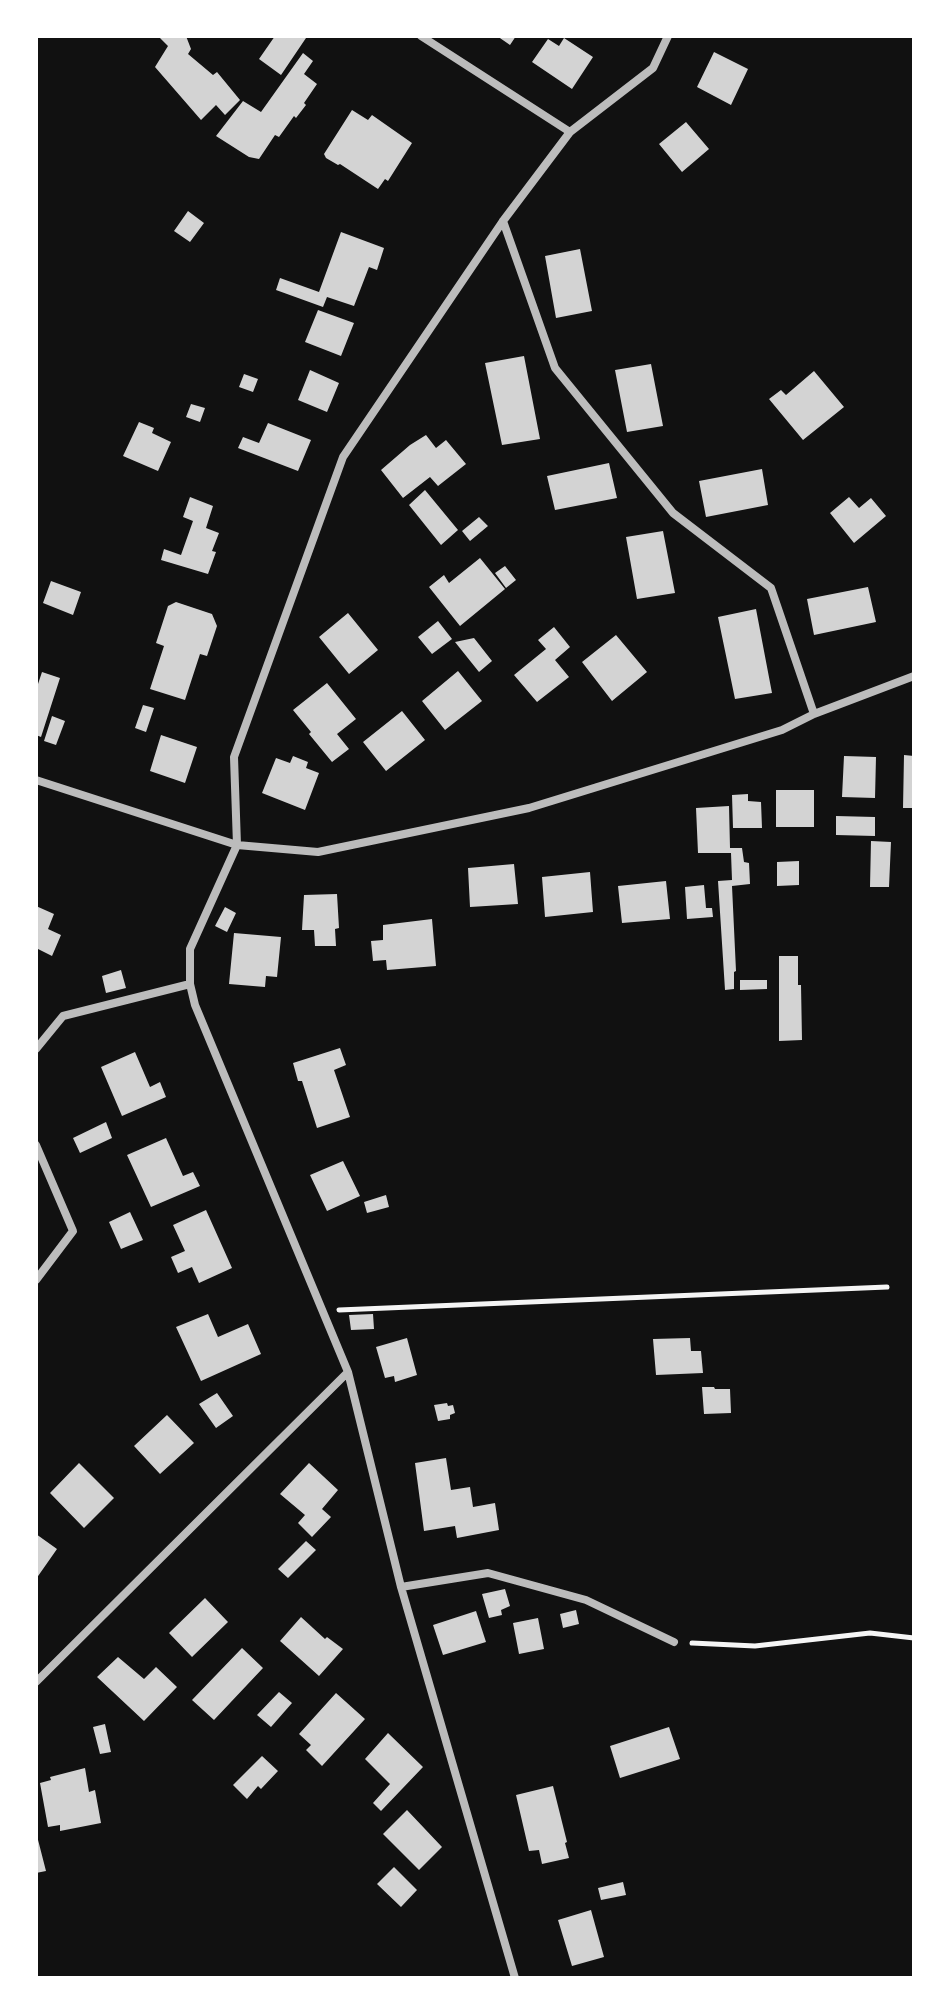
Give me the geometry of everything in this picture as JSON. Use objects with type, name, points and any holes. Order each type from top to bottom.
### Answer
[{"type":"street","points":[[421,36],[570,132]]},
{"type":"street","points":[[515,1978],[401,1587],[348,1372],[195,1005],[190,984],[190,949],[237,845],[234,757],[343,457],[503,221],[570,132],[653,68],[668,36]]},
{"type":"street","points":[[503,221],[555,368],[673,513],[771,588],[814,714]]},
{"type":"street","points":[[36,780],[237,845],[318,852],[529,808],[782,730],[814,714],[914,676]]},
{"type":"street","points":[[36,1049],[63,1016],[190,984]]},
{"type":"street","points":[[36,1145],[73,1231],[36,1280]]},
{"type":"street","points":[[36,1682],[348,1372]]},
{"type":"street","points":[[401,1587],[488,1573],[586,1600],[674,1642]]},
{"type":"path","points":[[322,1310],[887,1287]]},
{"type":"path","points":[[674,1642],[755,1646],[870,1633],[914,1638]]},
{"type":"building","points":[[158,36],[186,36],[191,49],[188,54],[213,75],[217,72],[240,100],[225,115],[216,105],[201,120],[155,67],[168,46]]},
{"type":"building","points":[[275,36],[306,38],[281,75],[259,59]]},
{"type":"building","points":[[497,36],[516,36],[510,45]]},
{"type":"building","points":[[564,38],[593,57],[572,89],[532,62],[548,39],[559,46]]},
{"type":"building","points":[[714,52],[748,69],[731,105],[697,87]]},
{"type":"building","points":[[303,53],[313,61],[304,74],[317,84],[296,118],[294,116],[279,137],[275,135],[259,159],[249,157],[216,136],[243,101],[261,112]]},
{"type":"building","points":[[352,110],[368,120],[372,115],[412,143],[388,181],[385,179],[378,189],[324,154]]},
{"type":"building","points":[[686,122],[709,149],[682,172],[659,144]]},
{"type":"building","points":[[188,211],[204,223],[190,242],[174,231]]},
{"type":"building","points":[[341,232],[384,248],[377,270],[369,267],[354,306],[327,297],[323,307],[276,290],[280,278],[319,292]]},
{"type":"building","points":[[580,249],[592,311],[556,318],[545,256]]},
{"type":"building","points":[[318,310],[354,323],[341,356],[305,342]]},
{"type":"building","points":[[524,356],[540,439],[502,445],[485,363]]},
{"type":"building","points":[[651,364],[663,426],[627,432],[615,370]]},
{"type":"building","points":[[310,370],[339,383],[327,412],[298,400]]},
{"type":"building","points":[[814,371],[844,407],[803,440],[769,399],[781,390],[786,395]]},
{"type":"building","points":[[244,374],[258,379],[253,392],[239,387]]},
{"type":"building","points":[[191,404],[205,408],[200,422],[186,417]]},
{"type":"building","points":[[139,422],[154,428],[152,433],[171,442],[158,471],[123,456]]},
{"type":"building","points":[[268,423],[311,440],[298,471],[238,448],[243,437],[259,443]]},
{"type":"building","points":[[426,435],[436,448],[446,440],[466,464],[438,486],[430,477],[403,498],[381,470]]},
{"type":"building","points":[[609,463],[617,498],[555,510],[547,476]]},
{"type":"building","points":[[762,469],[768,505],[706,517],[699,481]]},
{"type":"building","points":[[425,490],[458,530],[441,545],[409,505]]},
{"type":"building","points":[[190,497],[213,506],[206,528],[219,533],[208,574],[161,560],[164,549],[181,555],[193,521],[183,517]]},
{"type":"building","points":[[849,497],[859,508],[871,498],[886,516],[854,543],[830,513]]},
{"type":"building","points":[[479,517],[488,526],[470,541],[462,531]]},
{"type":"building","points":[[663,531],[675,593],[637,599],[626,537]]},
{"type":"building","points":[[480,558],[505,589],[460,626],[429,587],[444,575],[449,583]]},
{"type":"building","points":[[505,566],[516,580],[506,588],[495,573]]},
{"type":"building","points":[[51,581],[81,592],[73,615],[43,603]]},
{"type":"building","points":[[868,587],[876,622],[814,635],[807,599]]},
{"type":"building","points":[[176,602],[212,614],[217,626],[207,656],[200,654],[185,700],[150,689],[164,646],[156,643],[168,606]]},
{"type":"building","points":[[756,609],[772,693],[735,699],[718,617]]},
{"type":"building","points":[[348,613],[378,650],[349,674],[319,637]]},
{"type":"building","points":[[438,621],[452,639],[432,654],[418,637]]},
{"type":"building","points":[[554,627],[570,647],[555,660],[569,677],[537,702],[514,675],[546,649],[538,640]]},
{"type":"building","points":[[616,635],[647,672],[612,701],[582,662]]},
{"type":"building","points":[[474,638],[492,661],[479,672],[455,642]]},
{"type":"building","points":[[458,671],[482,701],[445,730],[422,701]]},
{"type":"building","points":[[42,672],[60,678],[41,737],[36,735],[36,690]]},
{"type":"building","points":[[327,683],[356,719],[337,734],[349,749],[332,762],[293,710]]},
{"type":"building","points":[[143,705],[154,708],[146,732],[135,728]]},
{"type":"building","points":[[402,711],[425,740],[386,771],[363,742]]},
{"type":"building","points":[[52,716],[65,721],[56,745],[44,741]]},
{"type":"building","points":[[161,735],[197,747],[185,783],[150,771]]},
{"type":"building","points":[[904,755],[914,756],[914,808],[903,808]]},
{"type":"building","points":[[293,756],[308,762],[306,768],[319,773],[305,810],[262,793],[276,758],[290,763]]},
{"type":"building","points":[[844,756],[876,757],[875,798],[842,797]]},
{"type":"building","points":[[776,790],[814,790],[814,827],[776,827]]},
{"type":"building","points":[[748,794],[748,801],[761,802],[762,828],[733,828],[732,795]]},
{"type":"building","points":[[729,806],[730,848],[742,848],[744,862],[749,863],[750,884],[732,886],[736,971],[734,989],[725,990],[718,881],[732,880],[731,853],[698,853],[696,808]]},
{"type":"building","points":[[836,816],[875,817],[875,836],[836,835]]},
{"type":"building","points":[[871,841],[891,842],[889,887],[870,887]]},
{"type":"building","points":[[799,861],[799,885],[777,886],[777,862]]},
{"type":"building","points":[[514,864],[518,904],[470,907],[468,868]]},
{"type":"building","points":[[590,872],[593,912],[545,917],[542,877]]},
{"type":"building","points":[[666,881],[670,919],[622,923],[618,886]]},
{"type":"building","points":[[704,885],[706,908],[712,908],[713,917],[687,919],[685,887]]},
{"type":"building","points":[[337,894],[339,928],[335,929],[336,946],[315,946],[314,930],[302,930],[304,895]]},
{"type":"building","points":[[36,906],[54,914],[48,929],[61,935],[52,956],[36,948]]},
{"type":"building","points":[[225,907],[236,913],[227,932],[215,926]]},
{"type":"building","points":[[432,919],[436,966],[387,970],[386,960],[373,961],[371,941],[383,940],[383,925]]},
{"type":"building","points":[[234,933],[281,937],[277,977],[266,976],[265,987],[229,984]]},
{"type":"building","points":[[779,956],[798,956],[802,1040],[779,1041]]},
{"type":"building","points":[[121,970],[126,988],[106,993],[102,976]]},
{"type":"building","points":[[740,980],[767,980],[767,989],[740,990]]},
{"type":"building","points":[[340,1048],[346,1065],[334,1070],[350,1117],[317,1128],[293,1063]]},
{"type":"building","points":[[135,1052],[150,1087],[160,1082],[166,1097],[122,1116],[101,1067]]},
{"type":"building","points":[[106,1122],[112,1138],[80,1153],[73,1138]]},
{"type":"building","points":[[166,1138],[183,1176],[193,1172],[200,1186],[151,1207],[127,1155]]},
{"type":"building","points":[[343,1161],[360,1196],[327,1211],[310,1175]]},
{"type":"building","points":[[386,1195],[389,1207],[367,1213],[364,1202]]},
{"type":"building","points":[[206,1210],[232,1268],[199,1283],[192,1267],[178,1273],[171,1257],[185,1251],[173,1225]]},
{"type":"building","points":[[130,1212],[143,1240],[121,1249],[109,1222]]},
{"type":"building","points":[[208,1314],[218,1337],[248,1324],[261,1354],[201,1381],[176,1327]]},
{"type":"building","points":[[373,1314],[374,1329],[351,1330],[349,1315]]},
{"type":"building","points":[[407,1338],[417,1375],[395,1382],[394,1376],[385,1378],[376,1347]]},
{"type":"building","points":[[690,1338],[691,1351],[701,1351],[703,1373],[656,1375],[653,1339]]},
{"type":"building","points":[[702,1387],[730,1389],[731,1413],[704,1414]]},
{"type":"building","points":[[217,1393],[233,1416],[216,1428],[199,1404]]},
{"type":"building","points":[[447,1403],[448,1406],[453,1405],[455,1413],[450,1415],[450,1419],[438,1421],[434,1405]]},
{"type":"building","points":[[167,1415],[194,1443],[160,1474],[134,1446]]},
{"type":"building","points":[[446,1458],[451,1490],[470,1487],[473,1507],[495,1503],[499,1530],[457,1538],[455,1526],[424,1531],[415,1463]]},
{"type":"building","points":[[79,1463],[114,1498],[84,1528],[50,1493]]},
{"type":"building","points":[[309,1463],[338,1490],[322,1509],[331,1517],[312,1537],[298,1523],[305,1515],[280,1494]]},
{"type":"building","points":[[36,1534],[57,1549],[36,1579]]},
{"type":"building","points":[[306,1541],[316,1550],[288,1578],[278,1569]]},
{"type":"building","points":[[505,1589],[510,1606],[501,1610],[502,1615],[489,1618],[482,1594]]},
{"type":"building","points":[[205,1598],[228,1622],[192,1657],[169,1633]]},
{"type":"building","points":[[576,1610],[579,1624],[563,1628],[560,1614]]},
{"type":"building","points":[[476,1611],[486,1642],[443,1655],[433,1625]]},
{"type":"building","points":[[301,1617],[325,1639],[327,1637],[343,1649],[319,1676],[280,1641]]},
{"type":"building","points":[[538,1618],[544,1649],[519,1654],[513,1623]]},
{"type":"building","points":[[242,1648],[263,1668],[214,1720],[192,1700]]},
{"type":"building","points":[[118,1657],[144,1679],[156,1667],[177,1687],[144,1721],[97,1677]]},
{"type":"building","points":[[279,1692],[292,1703],[271,1727],[257,1715]]},
{"type":"building","points":[[336,1693],[365,1719],[322,1766],[306,1750],[311,1745],[299,1734]]},
{"type":"building","points":[[105,1724],[111,1752],[100,1754],[93,1727]]},
{"type":"building","points":[[669,1727],[680,1759],[620,1778],[610,1746]]},
{"type":"building","points":[[388,1733],[423,1767],[381,1811],[373,1803],[390,1784],[365,1759]]},
{"type":"building","points":[[262,1756],[278,1771],[247,1799],[233,1785]]},
{"type":"building","points":[[85,1768],[89,1792],[95,1790],[101,1823],[60,1831],[60,1825],[48,1827],[40,1783],[51,1780],[50,1777]]},
{"type":"building","points":[[553,1786],[569,1858],[542,1864],[539,1850],[529,1851],[516,1795]]},
{"type":"building","points":[[407,1810],[442,1847],[419,1870],[383,1834]]},
{"type":"building","points":[[36,1832],[46,1871],[36,1873]]},
{"type":"building","points":[[394,1867],[417,1890],[401,1907],[377,1884]]},
{"type":"building","points":[[623,1882],[626,1895],[601,1900],[598,1888]]},
{"type":"building","points":[[591,1910],[604,1957],[572,1966],[558,1920]]}]
